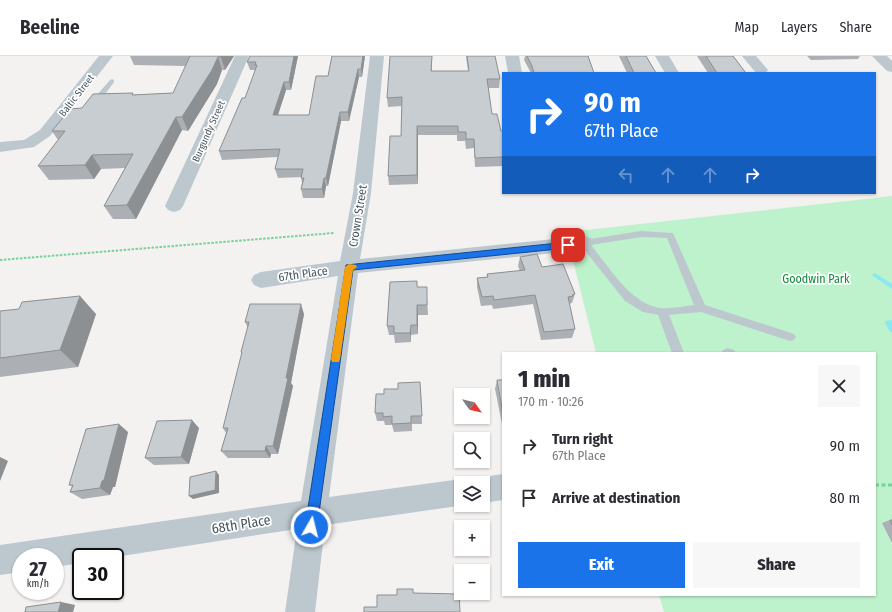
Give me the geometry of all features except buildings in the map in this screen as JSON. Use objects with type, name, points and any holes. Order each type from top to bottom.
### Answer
[{"type":"street","name":"Baltic Street","points":[[0,147],[28,144],[64,118],[106,56]]},
{"type":"street","name":"Burgundy Street","points":[[174,206],[242,56]]},
{"type":"street","name":"Crown Street","points":[[300,612],[349,267],[362,193],[377,56]]},
{"type":"street","points":[[512,56],[515,72]]},
{"type":"street","points":[[662,56],[671,72]]},
{"type":"street","points":[[749,56],[761,70]]},
{"type":"street","points":[[879,56],[892,68]]},
{"type":"street","name":"67th Place","points":[[261,280],[349,267],[584,244]]},
{"type":"street","points":[[490,489],[502,487]]},
{"type":"street","name":"68th Place","points":[[64,551],[313,513],[454,494]]},
{"type":"street","name":"68th Place","points":[[0,560],[12,558]]},
{"type":"lane","points":[[88,111],[112,81]]},
{"type":"lane","points":[[701,308],[670,235],[641,234],[584,244],[629,298],[647,309],[662,312],[701,308],[790,337]]},
{"type":"lane","points":[[662,312],[678,352]]},
{"type":"path","points":[[0,260],[355,231]]},
{"type":"path","points":[[876,485],[892,485]]},
{"type":"green space","name":"Goodwin Park","points":[[892,196],[892,612],[664,612],[659,596],[876,596],[876,352],[596,352],[571,252],[568,232]]},
{"type":"waterway","points":[[875,275],[892,287]]},
{"type":"waterway","points":[[892,322],[888,323],[892,330]]},
{"type":"slow traffic","points":[[336,359],[349,267],[353,267]]},
{"type":"route","points":[[311,527],[349,267],[568,245]]}]
